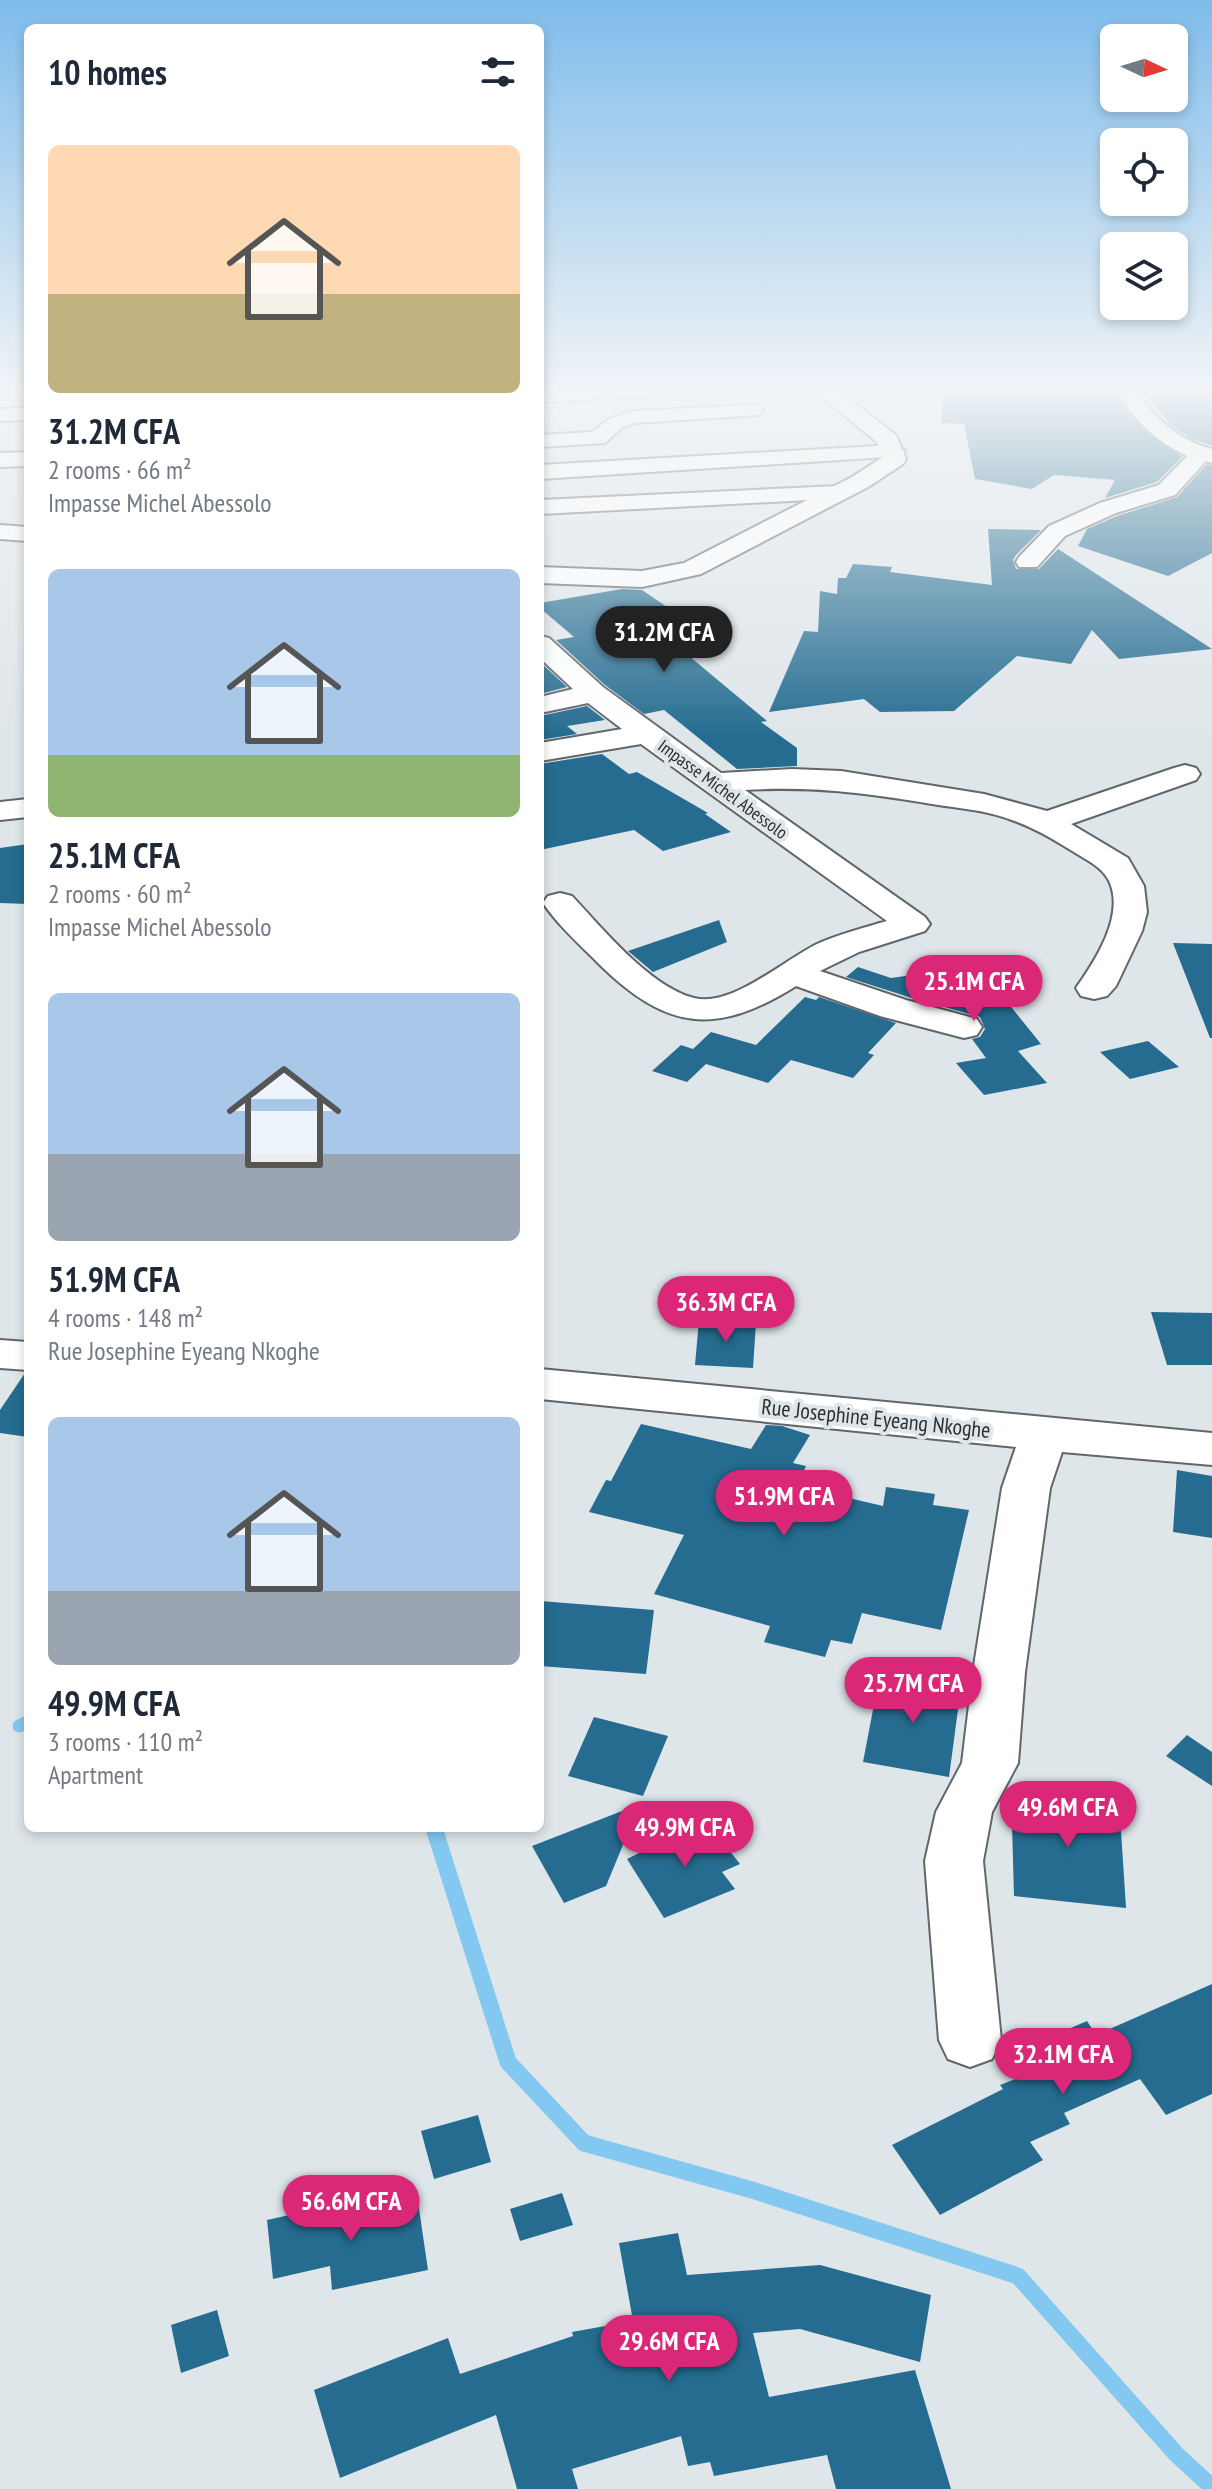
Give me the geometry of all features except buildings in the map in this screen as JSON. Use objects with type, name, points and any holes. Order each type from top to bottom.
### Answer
[{"type":"street","points":[[544,507],[601,504]]},
{"type":"street","points":[[544,575],[612,579],[672,575],[718,556],[817,504]]},
{"type":"street","points":[[1028,562],[1057,531],[1121,504]]},
{"type":"street","points":[[0,532],[24,534]]},
{"type":"street","name":"Impasse Michel Abessolo","points":[[544,648],[593,693],[646,734],[913,924],[843,946],[793,973]]},
{"type":"street","points":[[544,704],[593,693]]},
{"type":"street","points":[[544,751],[646,734]]},
{"type":"street","points":[[1046,822],[1185,774]]},
{"type":"street","points":[[713,783],[792,778],[841,780],[984,803],[1046,822],[1117,865],[1128,886],[1130,912],[1125,931],[1104,979],[1094,988]]},
{"type":"street","points":[[0,811],[24,808]]},
{"type":"street","points":[[560,903],[611,957],[681,1007],[697,1009],[741,1001],[765,991],[793,973],[893,1008],[964,1027]]},
{"type":"street","points":[[0,1354],[24,1356]]},
{"type":"street","name":"Rue Josephine Eyeang Nkoghe","points":[[544,1384],[776,1406],[875,1420],[1212,1449]]},
{"type":"street","points":[[970,2040],[954,1861],[964,1812],[990,1763],[999,1672],[1026,1488],[1044,1436]]},
{"type":"waterway","points":[[19,1726],[24,1724]]},
{"type":"waterway","points":[[435,1832],[508,2062],[584,2143],[752,2190],[1018,2276],[1177,2455],[1212,2487]]}]
